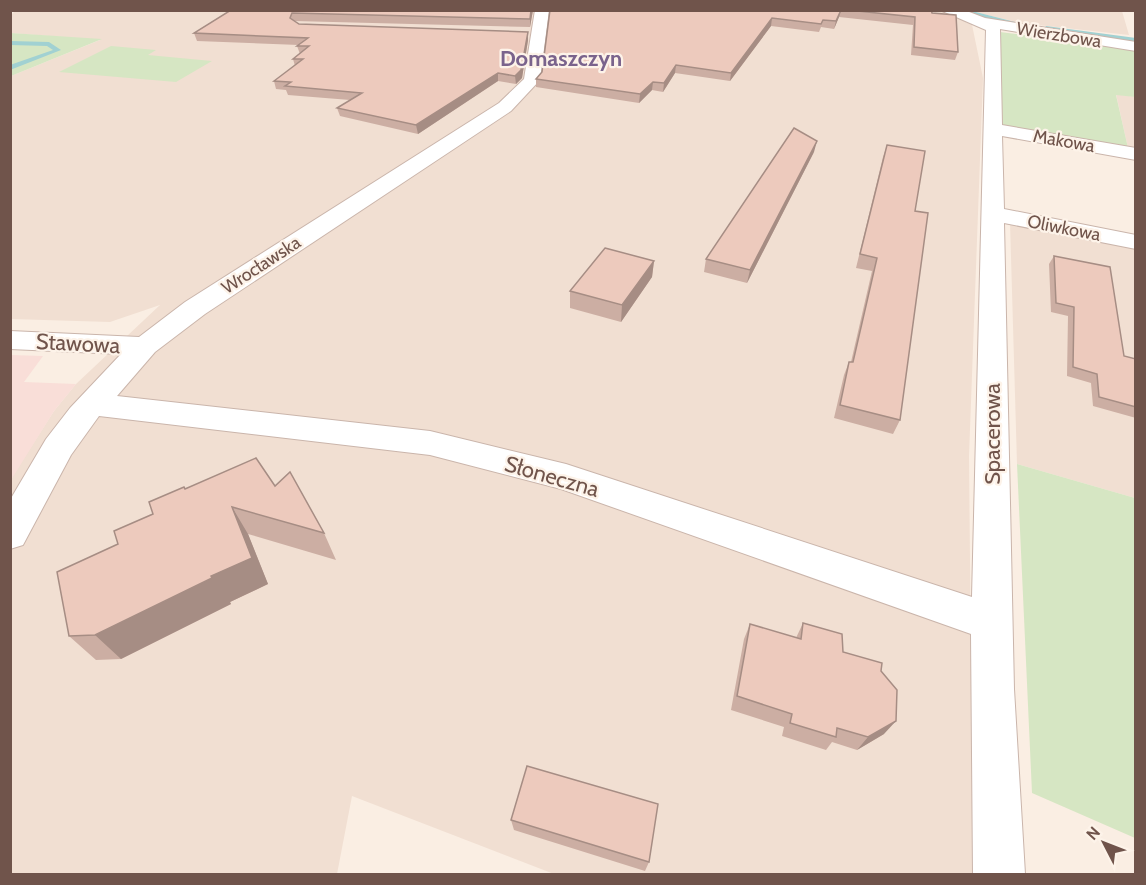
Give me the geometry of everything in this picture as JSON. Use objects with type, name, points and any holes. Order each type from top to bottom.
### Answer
[{"type":"street","name":"Wierzbowa","points":[[962,14],[1071,38],[1136,46]]},
{"type":"street","name":"Spacerowa","points":[[962,14],[993,28],[992,688],[999,874]]},
{"type":"street","name":"Wrocławska","points":[[10,534],[58,448],[92,404],[145,346],[195,308],[505,107],[532,80],[535,26]]},
{"type":"street","name":"Makowa","points":[[993,129],[1136,154]]},
{"type":"street","name":"Oliwkowa","points":[[993,214],[1136,242]]},
{"type":"street","name":"Stawowa","points":[[10,340],[145,346]]},
{"type":"street","name":"Słoneczna","points":[[92,404],[430,443],[566,477],[993,623]]},
{"type":"shaded area","points":[[953,10],[971,20],[983,78],[969,456],[973,874],[554,874],[352,796],[337,874],[11,874],[10,480],[54,411],[76,384],[160,305],[110,322],[11,319],[11,76],[100,40],[11,33],[11,15],[15,11]]},
{"type":"shaded area","points":[[971,11],[1122,11],[1129,35],[1020,23]]},
{"type":"shaded area","points":[[1116,94],[1135,97],[1135,149],[1128,148]]},
{"type":"shaded area","points":[[1010,222],[1135,248],[1135,498],[1017,464]]},
{"type":"shaded area","points":[[11,355],[43,356],[24,382],[76,384],[54,411],[11,480]]},
{"type":"green space","points":[[1000,32],[1135,49],[1135,97],[1116,95],[1128,148],[1002,125]]},
{"type":"green space","points":[[11,33],[102,39],[11,76]]},
{"type":"green space","points":[[111,46],[156,50],[148,55],[212,61],[176,82],[59,72]]},
{"type":"green space","points":[[1017,464],[1135,498],[1135,838],[1032,793]]},
{"type":"building","points":[[231,10],[531,10],[530,19],[292,13],[290,18],[299,24],[528,32],[521,70],[515,76],[498,73],[416,125],[337,108],[362,93],[285,86],[291,82],[274,81],[303,59],[293,59],[309,46],[297,46],[308,38],[194,33]]},
{"type":"building","points":[[550,10],[841,10],[836,21],[823,20],[821,24],[772,18],[731,73],[676,65],[664,83],[653,82],[640,94],[536,79],[542,72]]},
{"type":"building","points":[[848,10],[931,10],[932,13],[956,15],[958,52],[914,47],[915,17]]},
{"type":"building","points":[[794,128],[817,141],[750,270],[706,259]]},
{"type":"building","points":[[887,145],[925,151],[915,211],[928,213],[900,420],[840,405],[849,362],[853,362],[877,258],[860,254]]},
{"type":"building","points":[[605,248],[654,261],[622,305],[570,291]]},
{"type":"building","points":[[1054,256],[1110,267],[1124,356],[1136,359],[1136,407],[1099,397],[1097,374],[1073,367],[1074,307],[1056,303]]},
{"type":"building","points":[[256,458],[275,486],[290,472],[324,533],[232,507],[252,558],[211,576],[212,578],[95,635],[69,636],[57,572],[118,544],[114,531],[153,514],[149,502]]},
{"type":"building","points":[[803,623],[842,634],[843,652],[882,663],[881,671],[897,690],[896,721],[868,737],[837,728],[836,737],[790,723],[792,714],[737,696],[750,624],[801,639]]},
{"type":"building","points":[[527,766],[658,804],[649,862],[511,820]]},
{"type":"waterway","points":[[972,13],[1017,24]]},
{"type":"waterway","points":[[1046,28],[1136,40]]},
{"type":"waterway","points":[[10,43],[49,44],[58,50],[10,68]]},
{"type":"district","name":"Domaszczyn","points":[[561,58]]}]
